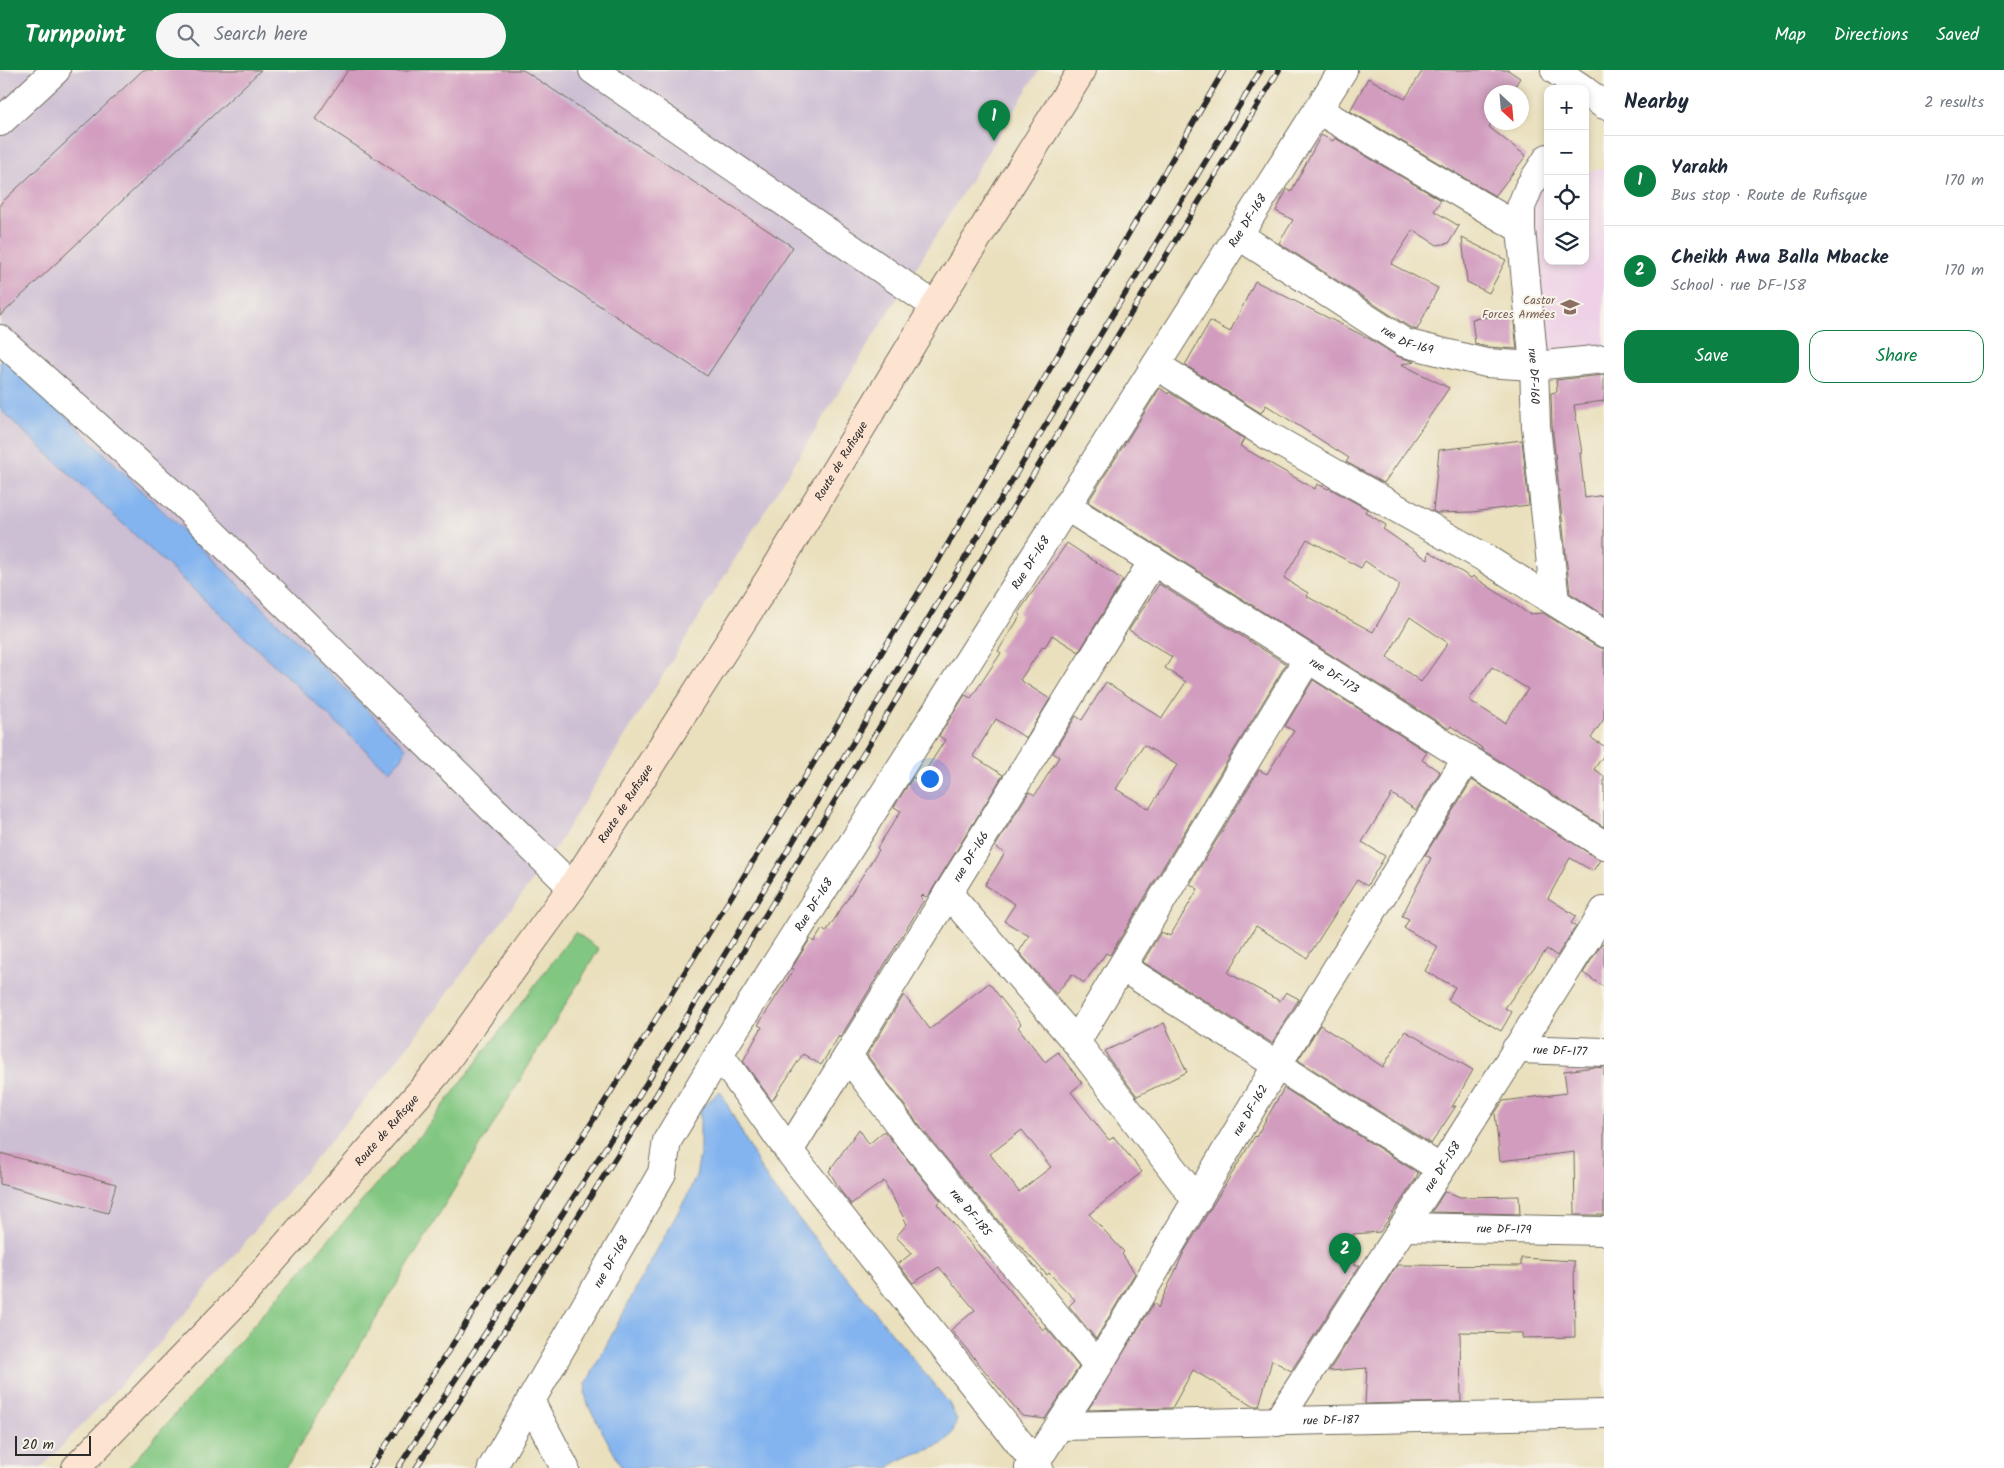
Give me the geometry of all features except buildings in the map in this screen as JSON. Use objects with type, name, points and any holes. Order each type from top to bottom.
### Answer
[{"type":"main road","name":"Route de Rufisque","points":[[76,1468],[239,1299],[437,1073],[572,887],[770,578],[1082,70]]},
{"type":"street","points":[[0,122],[56,70]]},
{"type":"street","points":[[593,70],[936,306]]},
{"type":"street","name":"Rue DF-168","points":[[719,1054],[1343,70]]},
{"type":"street","points":[[1555,70],[1590,98]]},
{"type":"street","points":[[1318,110],[1521,229]]},
{"type":"street","name":"rue DF-160","points":[[1544,164],[1529,187],[1521,207],[1521,229],[1534,366],[1536,426],[1555,601]]},
{"type":"street","name":"rue DF-169","points":[[1238,235],[1405,343],[1486,363],[1534,366],[1604,359]]},
{"type":"street","points":[[0,340],[178,499],[572,887]]},
{"type":"street","points":[[1156,365],[1267,435],[1418,518],[1604,633]]},
{"type":"street","name":"rue DF-173","points":[[1066,506],[1604,844]]},
{"type":"street","name":"rue DF-166","points":[[789,1151],[1154,561]]},
{"type":"street","points":[[1076,1042],[1308,658]]},
{"type":"street","name":"rue DF-162","points":[[1034,1466],[1098,1366],[1277,1065],[1467,758]]},
{"type":"street","points":[[948,893],[1076,1042],[1197,1201]]},
{"type":"street","name":"rue DF-158","points":[[1277,1422],[1442,1169],[1604,911]]},
{"type":"street","points":[[1122,967],[1442,1169]]},
{"type":"street","name":"rue DF-177","points":[[1516,1049],[1604,1052]]},
{"type":"street","points":[[719,1054],[789,1151],[1034,1466]]},
{"type":"street","name":"rue DF-168","points":[[492,1468],[662,1173],[667,1141],[719,1054]]},
{"type":"street","name":"rue DF-185","points":[[848,1056],[910,1139],[1098,1366]]},
{"type":"street","name":"rue DF-179","points":[[1404,1227],[1604,1231]]},
{"type":"street","points":[[530,1401],[565,1468]]},
{"type":"street","name":"rue DF-187","points":[[1060,1426],[1604,1414]]},
{"type":"shaded area","points":[[0,70],[1039,70],[548,860],[385,1076],[160,1343],[41,1468],[0,1468]]},
{"type":"shaded area","name":"Castor Forces Armées","points":[[1604,169],[1604,353],[1539,360],[1527,196],[1544,179],[1544,265],[1589,265],[1589,171]]},
{"type":"green space","points":[[575,932],[599,949],[286,1468],[128,1468],[428,1126]]},
{"type":"water","points":[[0,352],[406,748],[402,758],[388,771],[0,409]]},
{"type":"water","points":[[720,1091],[772,1186],[949,1403],[957,1420],[953,1432],[946,1441],[931,1449],[904,1458],[889,1468],[622,1468],[589,1407],[585,1394],[586,1384],[688,1194],[696,1176],[700,1155],[700,1109]]},
{"type":"railway","points":[[370,1468],[458,1336],[938,561],[1224,70]]},
{"type":"railway","points":[[398,1468],[635,1102],[1261,70]]},
{"type":"railway","points":[[416,1468],[656,1095],[1279,70]]},
{"type":"place","name":"Yarakh","points":[[994,141]]},
{"type":"place","name":"Castor Forces Armées","points":[[1570,307]]},
{"type":"place","name":"Cheikh Awa Balla Mbacke","points":[[1345,1274]]}]
